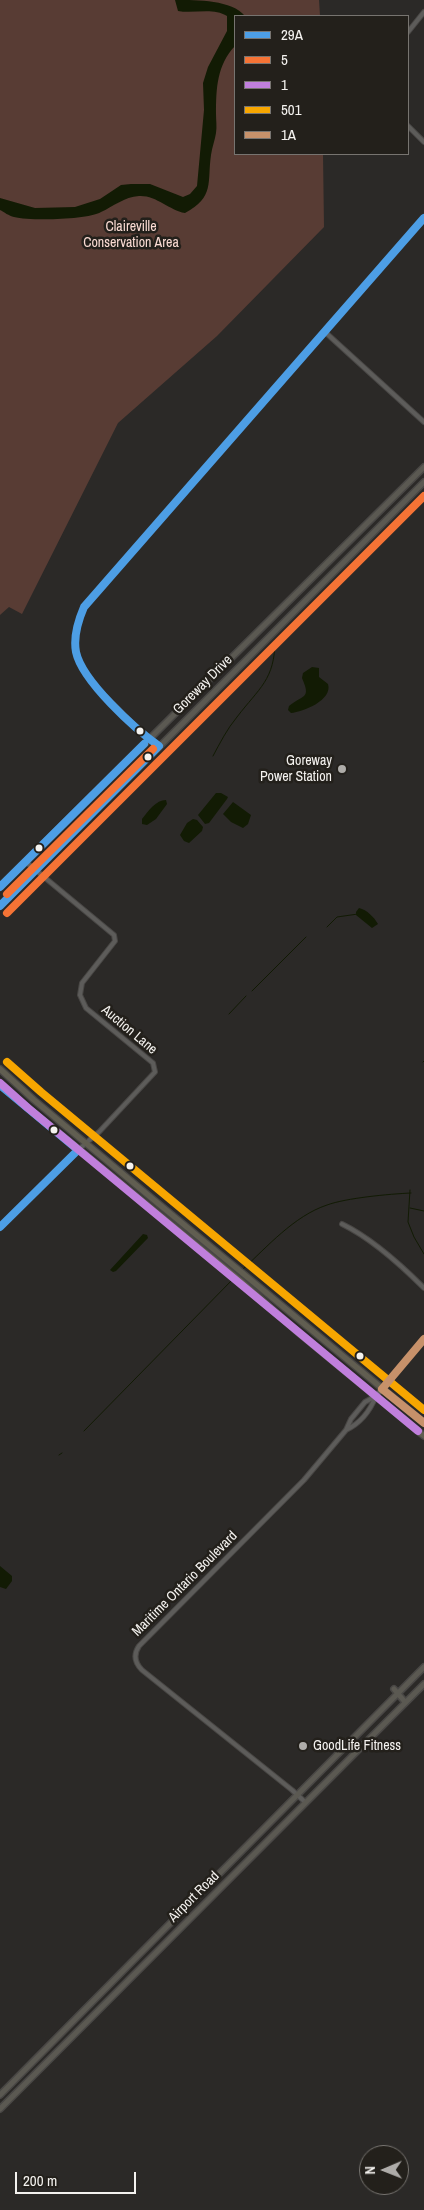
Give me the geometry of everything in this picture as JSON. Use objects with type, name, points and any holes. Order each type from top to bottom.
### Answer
[{"type":"main road","name":"Goreway Drive","points":[[0,888],[424,467]]},
{"type":"main road","name":"Goreway Drive","points":[[0,906],[424,482]]},
{"type":"main road","points":[[0,1069],[86,1143],[424,1423]]},
{"type":"main road","points":[[0,1085],[243,1283],[424,1436]]},
{"type":"main road","name":"Airport Road","points":[[0,2095],[297,1795],[396,1691],[424,1667]]},
{"type":"main road","name":"Airport Road","points":[[0,2109],[424,1684]]},
{"type":"main road","points":[[396,1691],[405,1702]]},
{"type":"street","points":[[409,31],[424,12]]},
{"type":"street","points":[[409,127],[424,142]]},
{"type":"street","points":[[159,746],[149,739],[97,689],[84,672],[75,649],[75,633],[78,618],[92,597],[424,218]]},
{"type":"street","points":[[325,332],[424,422]]},
{"type":"street","name":"Auction Lane","points":[[0,1227],[153,1076],[155,1067],[86,1008],[80,995],[82,983],[116,942],[114,935],[26,862]]},
{"type":"street","points":[[342,1224],[358,1233],[410,1274],[424,1288]]},
{"type":"street","points":[[376,1396],[424,1338]]},
{"type":"street","name":"Maritime Ontario Boulevard","points":[[346,1430],[356,1425],[371,1408],[376,1396]]},
{"type":"street","name":"Maritime Ontario Boulevard","points":[[305,1802],[142,1670],[137,1664],[136,1654],[140,1646],[304,1480],[346,1430],[351,1419],[365,1402],[376,1396]]},
{"type":"green space","name":"Claireville Conservation Area","points":[[0,0],[319,0],[320,15],[234,15],[234,155],[323,155],[324,227],[217,336],[118,423],[22,614],[9,607],[0,615]]},
{"type":"shaded area","points":[[175,0],[204,1],[232,7],[244,15],[234,15],[234,47],[224,61],[219,77],[216,95],[216,133],[211,155],[208,188],[201,201],[185,213],[157,200],[139,196],[124,200],[94,215],[58,219],[22,218],[12,216],[0,210],[0,198],[35,208],[75,207],[100,199],[121,185],[131,184],[150,184],[183,197],[190,194],[197,186],[204,110],[203,83],[208,67],[227,31],[227,16],[210,11],[178,11]]},
{"type":"shaded area","points":[[312,667],[319,668],[319,677],[328,684],[326,695],[322,700],[309,708],[291,713],[288,710],[289,706],[306,693],[302,678],[303,673]]},
{"type":"shaded area","points":[[216,793],[221,793],[228,797],[209,823],[205,824],[198,815]]},
{"type":"shaded area","points":[[162,800],[166,800],[167,804],[156,819],[147,825],[142,824],[142,819],[152,806]]},
{"type":"shaded area","points":[[233,802],[251,815],[248,824],[243,828],[231,822],[223,814]]},
{"type":"shaded area","points":[[193,819],[197,820],[203,827],[202,831],[189,843],[184,841],[180,835],[187,823]]},
{"type":"shaded area","points":[[359,908],[370,914],[378,924],[372,928],[356,915]]},
{"type":"shaded area","points":[[143,1234],[147,1235],[148,1238],[116,1271],[110,1270]]},
{"type":"shaded area","points":[[0,1566],[12,1576],[12,1581],[6,1589],[0,1587]]},
{"type":"waterway","points":[[213,756],[230,726],[259,690],[269,674],[275,640]]},
{"type":"waterway","points":[[327,927],[337,917],[358,914]]},
{"type":"waterway","points":[[252,991],[306,937]]},
{"type":"waterway","points":[[229,1014],[246,996]]},
{"type":"waterway","points":[[410,1190],[408,1222],[424,1254]]},
{"type":"waterway","points":[[242,1270],[292,1224],[315,1210],[345,1200],[411,1193]]},
{"type":"waterway","points":[[410,1208],[424,1211]]},
{"type":"waterway","points":[[84,1431],[234,1278]]},
{"type":"transit line","name":"29A","points":[[0,906],[159,746],[111,704],[88,677],[80,664],[75,640],[78,623],[84,607],[424,218]]},
{"type":"transit line","name":"5","points":[[7,913],[424,496]]},
{"type":"transit line","name":"29A","points":[[0,887],[144,744]]},
{"type":"transit line","name":"5","points":[[7,894],[153,749]]},
{"type":"transit line","name":"501","points":[[7,1062],[424,1410]]},
{"type":"transit line","name":"1","points":[[0,1083],[418,1431]]},
{"type":"transit line","name":"29A","points":[[0,1085],[78,1150],[0,1227]]},
{"type":"transit line","name":"1A","points":[[424,1339],[382,1389],[424,1423]]},
{"type":"place","name":"Goreway Power Station","points":[[342,769]]},
{"type":"place","name":"GoodLife Fitness","points":[[303,1746]]}]
